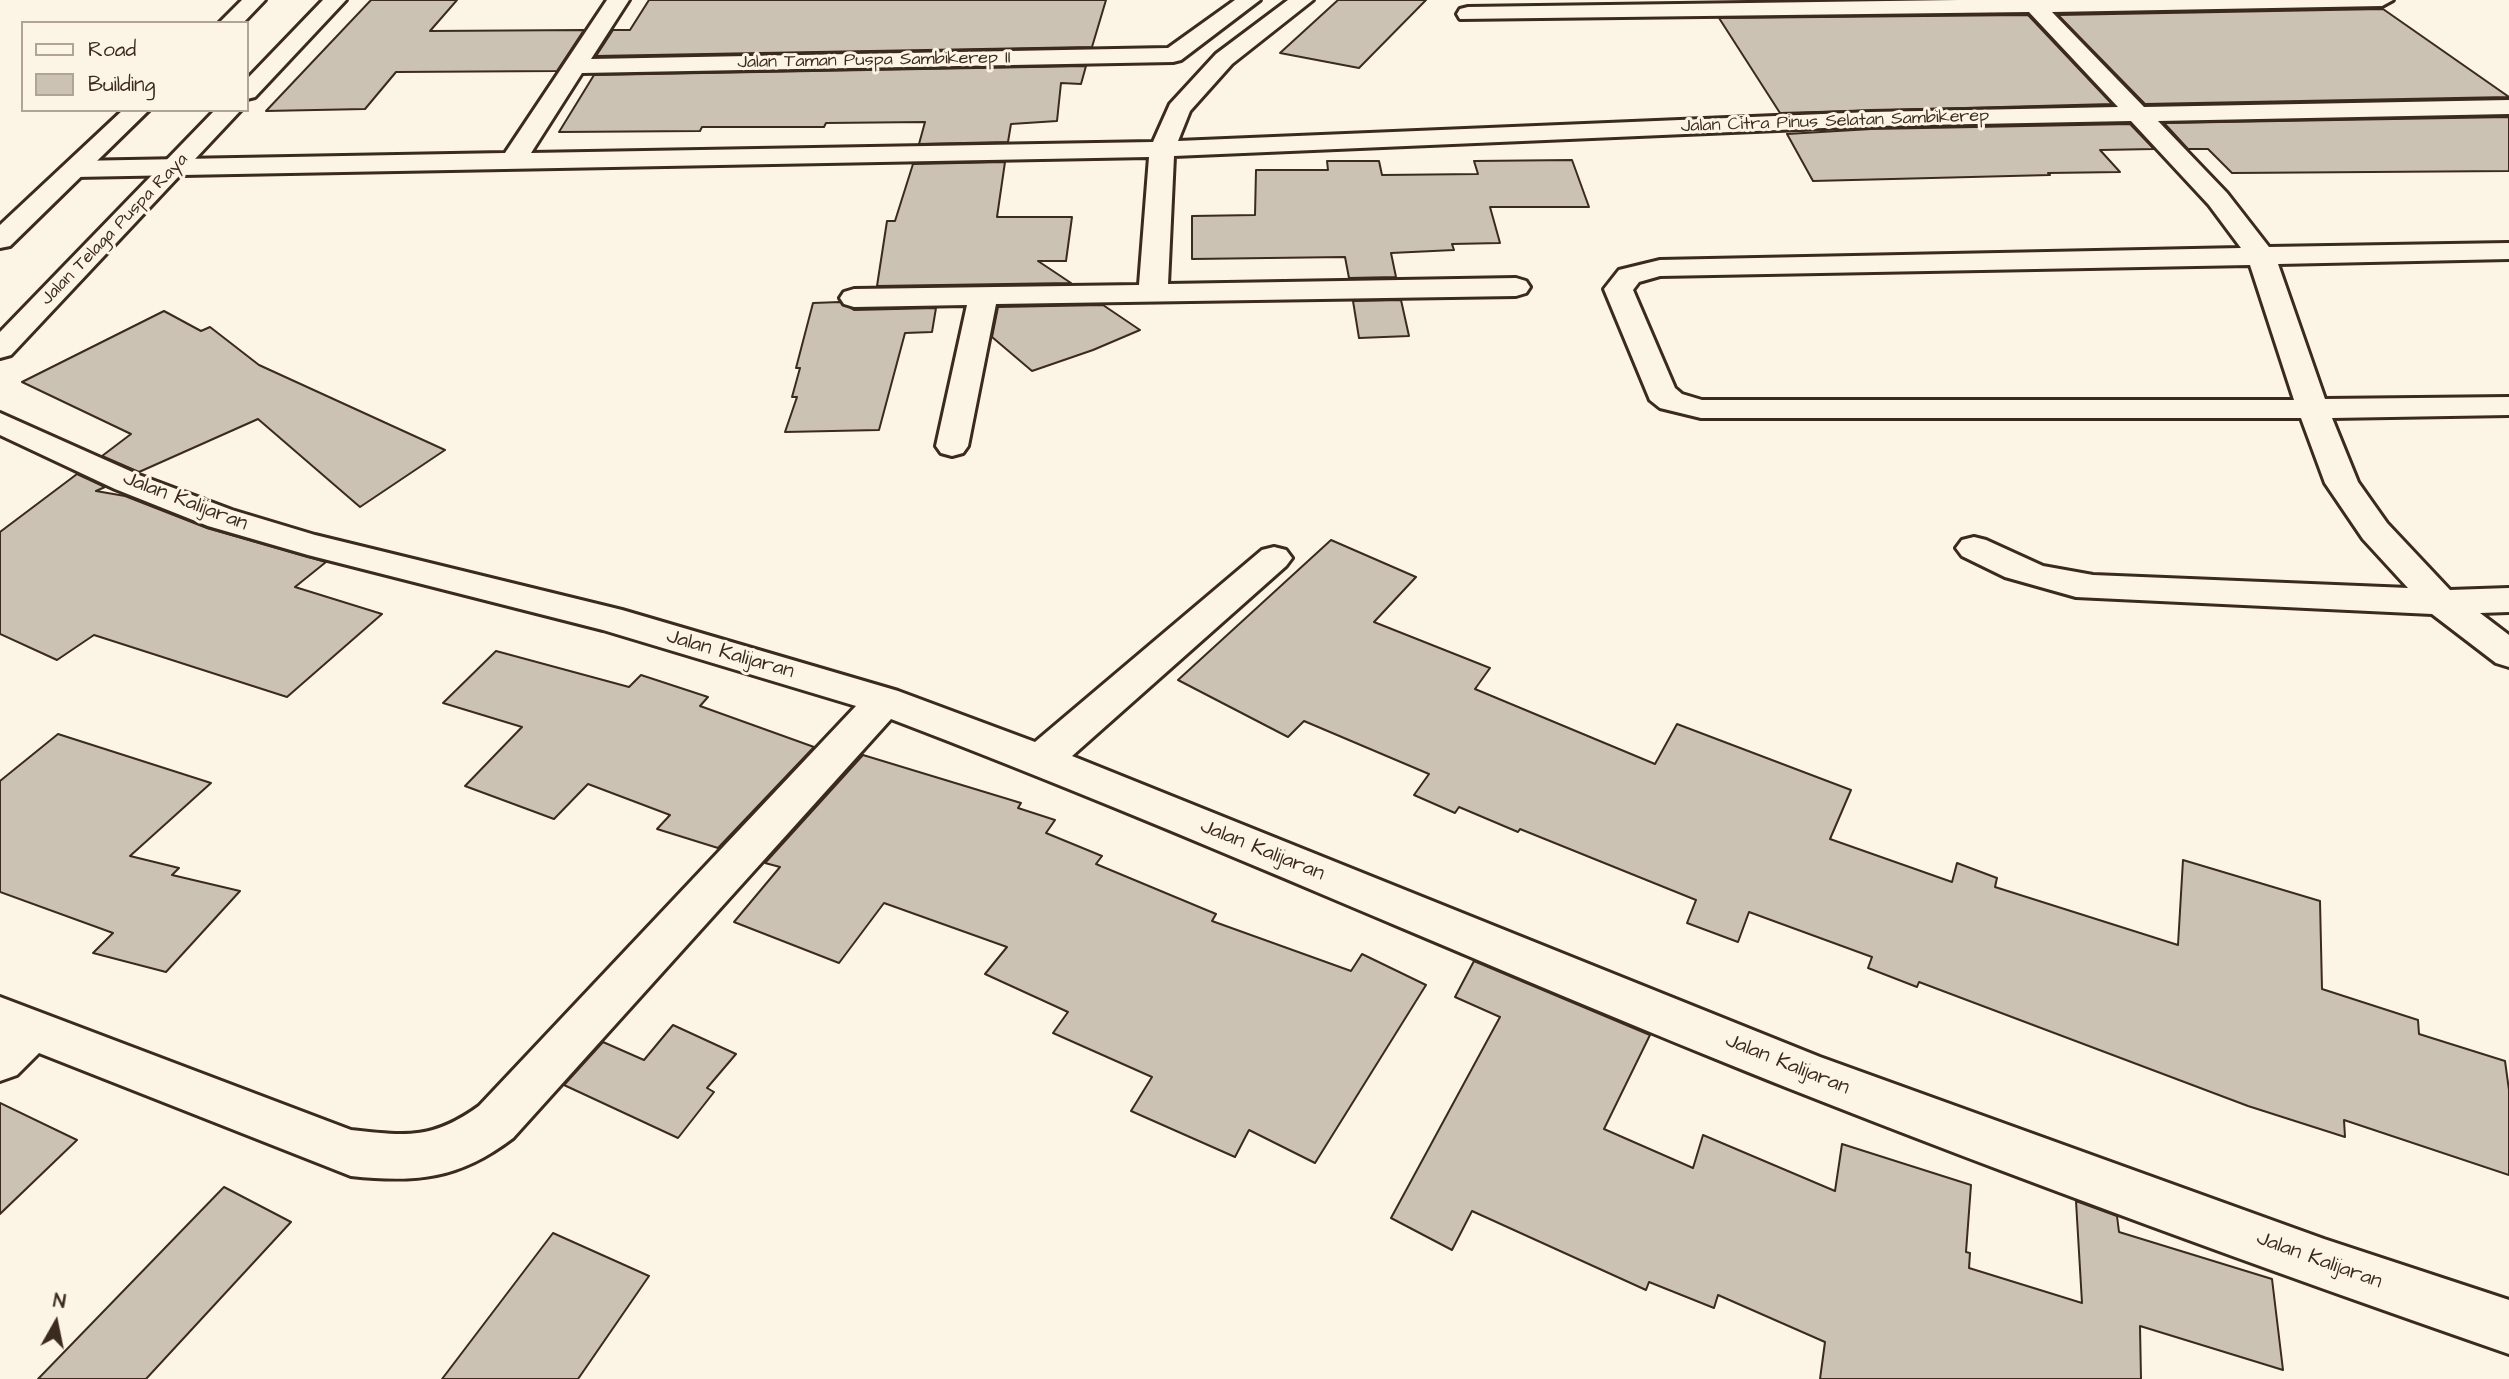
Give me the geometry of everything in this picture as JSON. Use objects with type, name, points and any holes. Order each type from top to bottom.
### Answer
[{"type":"street","points":[[232,21],[254,0]]},
{"type":"street","points":[[248,91],[335,0]]},
{"type":"street","points":[[512,162],[618,0]]},
{"type":"street","name":"Jalan Taman Puspa Sambikerep II","points":[[576,66],[1173,55],[1249,0]]},
{"type":"street","points":[[1153,294],[1162,149],[1179,108],[1224,59],[1302,0]]},
{"type":"street","points":[[1468,14],[1578,6],[2035,5],[2382,0]]},
{"type":"street","points":[[2035,5],[2218,199],[2261,256],[2313,409],[2342,484],[2375,531],[2441,602],[2509,654]]},
{"type":"street","name":"Jalan Citra Pinus Selatan Sambikerep","points":[[75,169],[1162,149],[1804,122],[2509,107]]},
{"type":"street","points":[[0,240],[135,112]]},
{"type":"street","name":"Jalan Telaga Puspa Raya","points":[[0,349],[227,112]]},
{"type":"street","points":[[2509,251],[1660,268],[1629,276],[1618,289],[1654,381],[1671,401],[1685,406],[1719,410],[2509,406]]},
{"type":"street","points":[[854,298],[983,298],[1516,287]]},
{"type":"street","points":[[952,446],[983,298]]},
{"type":"street","name":"Jalan Kalijaran","points":[[0,423],[127,482],[220,518],[321,547],[609,619],[884,701],[1041,760],[1805,1073],[2311,1259],[2509,1327]]},
{"type":"street","points":[[1974,548],[2024,574],[2071,585],[2441,602],[2509,600]]},
{"type":"street","points":[[1041,760],[1274,558]]},
{"type":"street","points":[[11,1036],[351,1153],[403,1159],[445,1152],[471,1142],[496,1122],[884,701]]},
{"type":"building","points":[[371,0],[457,0],[430,31],[584,30],[557,71],[396,72],[365,109],[266,111]]},
{"type":"building","points":[[649,0],[1106,0],[1092,47],[596,56],[613,30],[630,30]]},
{"type":"building","points":[[1338,0],[1426,0],[1359,68],[1280,53]]},
{"type":"building","points":[[2383,9],[2509,97],[2145,104],[2058,15]]},
{"type":"building","points":[[2028,15],[2112,104],[1780,113],[1719,18]]},
{"type":"building","points":[[1086,66],[1081,84],[1061,83],[1057,121],[1011,124],[1008,142],[919,144],[925,122],[826,123],[824,127],[702,127],[700,131],[559,132],[594,75]]},
{"type":"building","points":[[2509,117],[2509,171],[2232,173],[2208,149],[2188,149],[2164,123]]},
{"type":"building","points":[[2130,124],[2154,149],[2100,150],[2120,172],[2048,173],[2050,175],[1813,181],[1787,134],[1871,129]]},
{"type":"building","points":[[1572,160],[1589,207],[1490,207],[1500,243],[1452,244],[1454,250],[1391,253],[1396,277],[1349,278],[1345,257],[1192,259],[1192,216],[1255,215],[1256,170],[1328,170],[1327,161],[1379,161],[1382,175],[1478,174],[1474,161]]},
{"type":"building","points":[[1005,162],[997,217],[1072,217],[1066,261],[1038,261],[1071,283],[877,286],[887,221],[895,221],[913,164]]},
{"type":"building","points":[[1401,300],[1409,336],[1359,338],[1353,301]]},
{"type":"building","points":[[840,302],[854,310],[936,308],[932,332],[905,333],[879,430],[785,432],[797,397],[792,397],[800,368],[796,368],[813,303]]},
{"type":"building","points":[[1103,305],[1140,330],[1032,371],[992,337],[998,307]]},
{"type":"building","points":[[164,311],[201,331],[210,327],[259,365],[445,450],[360,507],[258,419],[139,472],[102,456],[131,434],[22,382]]},
{"type":"building","points":[[77,474],[105,487],[96,491],[125,496],[207,528],[326,562],[295,587],[382,614],[287,697],[94,635],[57,660],[0,634],[0,532]]},
{"type":"building","points":[[1331,540],[1416,577],[1374,622],[1490,668],[1475,689],[1655,764],[1677,724],[1851,790],[1830,839],[1952,882],[1957,863],[1997,878],[1995,887],[2178,945],[2183,860],[2320,901],[2322,989],[2418,1020],[2419,1034],[2505,1061],[2509,1090],[2509,1175],[2344,1120],[2345,1137],[2248,1106],[1919,982],[1917,987],[1868,968],[1872,957],[1749,912],[1738,942],[1687,923],[1696,900],[1520,829],[1518,832],[1459,807],[1455,813],[1414,795],[1429,774],[1304,721],[1288,737],[1178,680]]},
{"type":"building","points":[[496,651],[629,687],[641,675],[708,697],[700,706],[814,747],[718,848],[657,829],[670,815],[588,784],[554,819],[465,786],[522,727],[443,703]]},
{"type":"building","points":[[58,734],[211,783],[130,856],[179,868],[172,875],[240,891],[166,972],[93,953],[113,933],[0,892],[0,781]]},
{"type":"building","points":[[863,755],[1021,803],[1018,808],[1055,820],[1046,833],[1102,856],[1096,864],[1216,914],[1212,921],[1351,971],[1362,954],[1426,985],[1315,1163],[1249,1130],[1235,1157],[1131,1111],[1152,1077],[1053,1033],[1068,1012],[985,974],[1007,947],[884,903],[839,963],[734,922],[780,867],[765,863]]},
{"type":"building","points":[[1474,961],[1650,1035],[1604,1129],[1693,1168],[1703,1135],[1835,1191],[1842,1144],[1971,1185],[1966,1252],[1970,1253],[1969,1268],[2082,1303],[2076,1201],[2117,1216],[2119,1232],[2272,1279],[2283,1370],[2140,1326],[2141,1379],[1820,1379],[1825,1342],[1718,1295],[1714,1308],[1649,1282],[1646,1290],[1472,1211],[1452,1250],[1391,1218],[1500,1017],[1455,997]]},
{"type":"building","points":[[673,1025],[736,1054],[707,1088],[714,1092],[678,1138],[564,1085],[603,1042],[644,1060]]},
{"type":"building","points":[[0,1103],[77,1140],[0,1214]]},
{"type":"building","points":[[224,1187],[291,1222],[146,1379],[38,1379]]},
{"type":"building","points":[[553,1233],[649,1276],[578,1379],[442,1379]]}]
